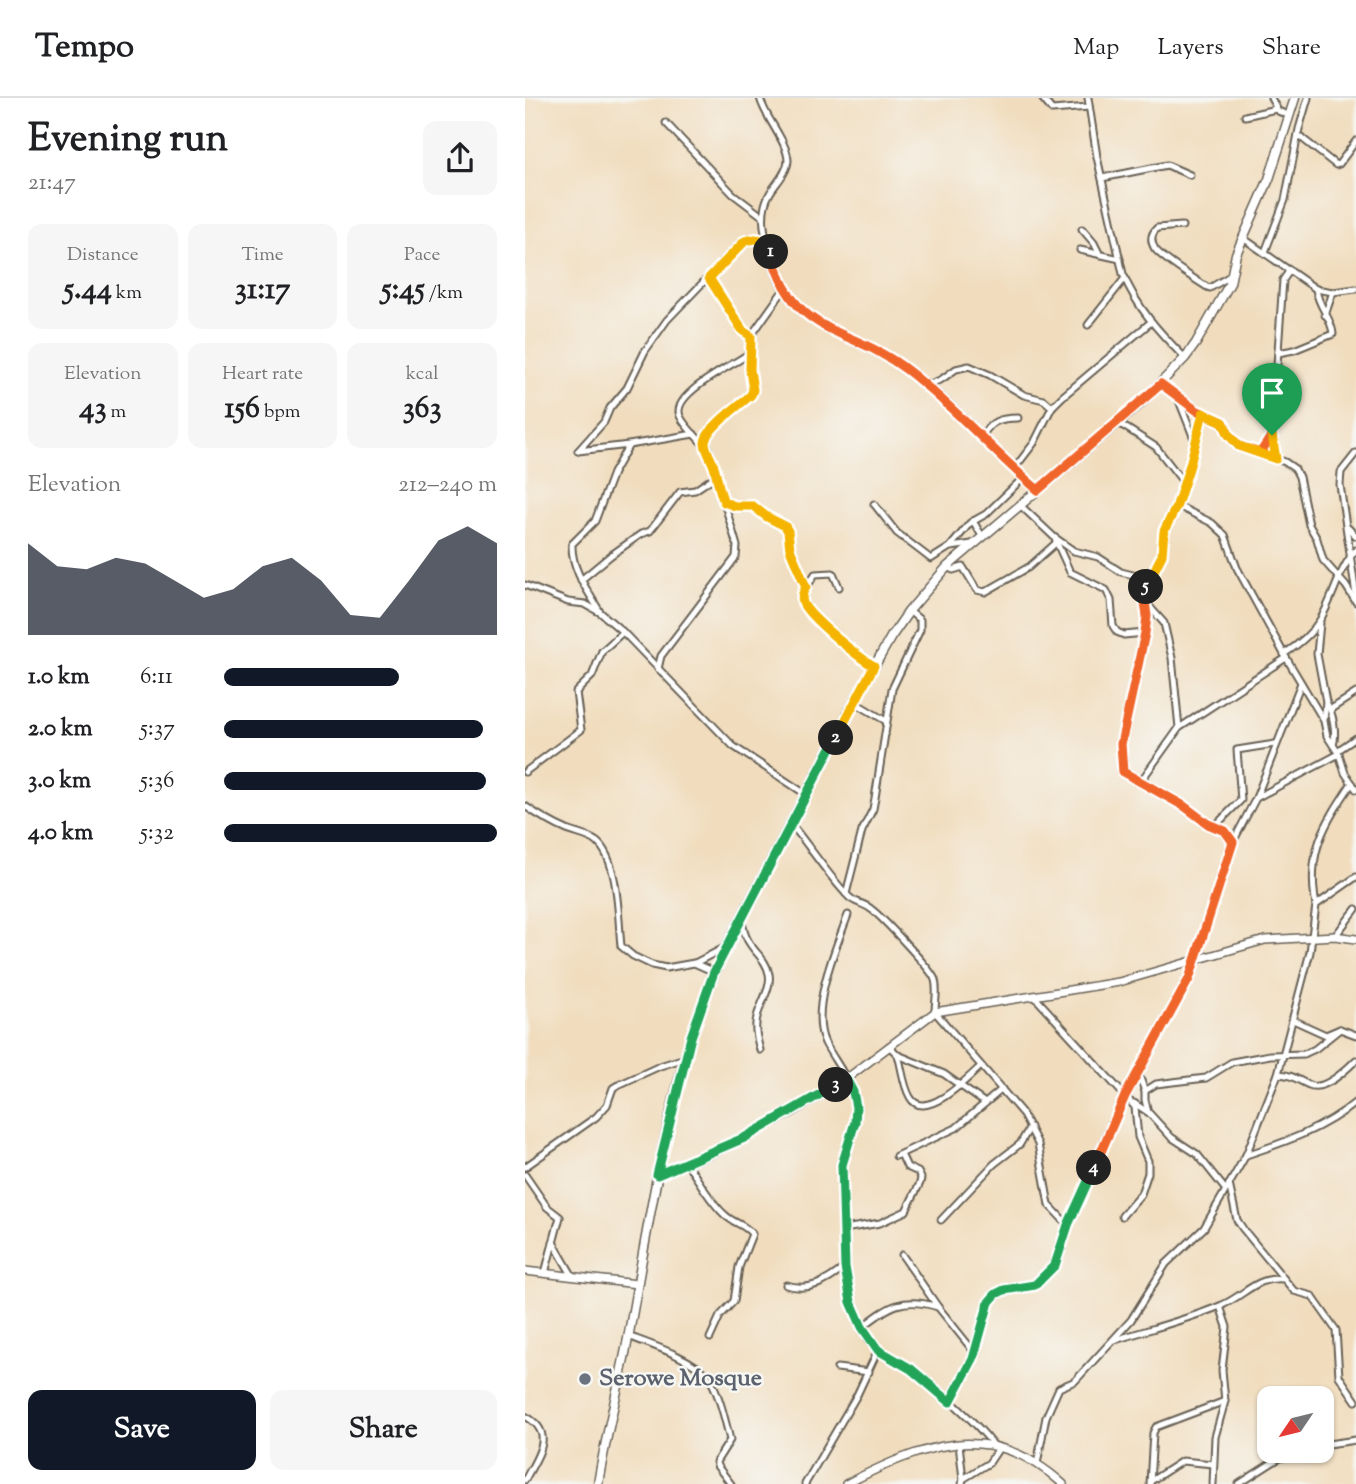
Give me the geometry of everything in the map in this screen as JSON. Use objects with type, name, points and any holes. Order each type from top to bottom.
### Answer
[{"type":"main road","points":[[598,1484],[657,1175],[686,1058],[714,972],[726,947],[743,920],[854,702],[909,611],[947,566],[1161,384],[1185,358],[1230,283],[1244,238],[1269,179],[1295,98]]},
{"type":"street","points":[[760,98],[788,154],[788,165],[769,194],[762,216],[776,273],[785,288],[807,315],[821,326],[869,347],[905,368],[1038,490]]},
{"type":"street","points":[[1042,98],[1052,110],[1089,107]]},
{"type":"street","points":[[1088,98],[1102,178],[1125,278],[1151,322],[1185,358]]},
{"type":"street","points":[[1271,98],[1276,109]]},
{"type":"street","points":[[1265,252],[1285,200],[1308,98]]},
{"type":"street","points":[[1245,116],[1276,109],[1289,115]]},
{"type":"street","points":[[666,123],[733,194],[762,216]]},
{"type":"street","points":[[1298,135],[1338,165],[1356,141]]},
{"type":"street","points":[[1102,178],[1167,165],[1190,175]]},
{"type":"street","points":[[1182,226],[1157,228],[1152,238],[1156,249],[1207,287],[1210,288],[1230,276]]},
{"type":"street","points":[[1082,229],[1100,255]]},
{"type":"street","points":[[1244,238],[1316,289],[1333,292],[1356,289]]},
{"type":"street","points":[[694,433],[629,445],[578,450],[604,422],[610,408],[627,388],[645,351],[659,331],[745,241],[768,241]]},
{"type":"street","points":[[1080,250],[1120,259]]},
{"type":"street","points":[[1276,459],[1272,435],[1272,400],[1283,280],[1290,270]]},
{"type":"street","points":[[709,278],[743,331],[751,336]]},
{"type":"street","points":[[1088,324],[1125,278]]},
{"type":"street","points":[[658,669],[661,656],[736,557],[737,546],[705,440],[711,430],[753,392],[750,370],[751,336],[785,288]]},
{"type":"street","points":[[1278,353],[1332,336],[1334,330],[1318,303],[1316,289]]},
{"type":"street","points":[[1325,315],[1333,292]]},
{"type":"street","points":[[1014,470],[1034,443],[1052,407],[1151,322]]},
{"type":"street","points":[[705,446],[679,415],[682,402],[701,383],[751,352]]},
{"type":"street","points":[[926,386],[956,369],[969,366],[1024,395],[1044,400],[1052,407]]},
{"type":"street","points":[[1161,384],[1203,413],[1223,422],[1229,435],[1239,446],[1293,467],[1298,474],[1309,525],[1317,539],[1323,560],[1356,602]]},
{"type":"street","points":[[1177,396],[1197,444]]},
{"type":"street","points":[[1145,589],[1162,555],[1164,531],[1177,505],[1197,444],[1203,413]]},
{"type":"street","points":[[982,437],[997,419],[1018,418]]},
{"type":"street","points":[[1117,422],[1156,447],[1184,483]]},
{"type":"street","points":[[1260,453],[1272,435]]},
{"type":"street","points":[[601,613],[581,580],[572,553],[572,544],[595,521],[613,473],[629,445]]},
{"type":"street","points":[[1356,453],[1341,472],[1340,485],[1356,595]]},
{"type":"street","points":[[581,580],[610,556],[641,534],[650,531],[680,492],[695,490],[716,477]]},
{"type":"street","points":[[874,504],[898,533],[931,559],[950,547],[973,521],[988,512],[1023,478]]},
{"type":"street","points":[[724,502],[735,506],[753,506],[785,526],[790,549],[806,587]]},
{"type":"street","points":[[1020,505],[1055,540],[1074,551],[1098,557],[1121,572],[1142,577]]},
{"type":"street","points":[[1177,505],[1212,523],[1225,535],[1234,561],[1285,656],[1324,721]]},
{"type":"street","points":[[973,521],[982,536]]},
{"type":"street","points":[[1348,528],[1356,536]]},
{"type":"street","points":[[947,566],[953,570],[963,567],[977,590],[985,592],[1029,567],[1055,540]]},
{"type":"street","points":[[1055,540],[1070,572],[1106,590],[1111,600],[1113,626],[1117,632],[1124,635],[1145,633]]},
{"type":"street","points":[[950,547],[972,544]]},
{"type":"street","points":[[1141,781],[1179,728],[1285,656],[1305,639],[1321,619],[1338,579],[1356,551]]},
{"type":"street","points":[[1142,577],[1155,567]]},
{"type":"street","points":[[839,587],[836,575],[830,572],[813,575],[802,599],[809,612],[857,655],[874,666]]},
{"type":"street","points":[[1142,577],[1147,606],[1145,633],[1121,744],[1123,772],[1225,831],[1233,842]]},
{"type":"street","points":[[525,585],[568,602],[585,604],[601,613],[623,632],[733,746],[807,795]]},
{"type":"street","points":[[1147,606],[1164,623],[1172,658],[1179,728]]},
{"type":"street","points":[[846,894],[862,831],[873,810],[892,689],[920,630],[919,620],[909,611]]},
{"type":"street","points":[[1037,1464],[1046,1417],[1057,1391],[1062,1385],[1075,1381],[1115,1340],[1136,1314],[1166,1264],[1204,1228],[1246,1155],[1278,1074],[1312,936],[1316,905],[1312,883],[1317,844],[1329,816],[1354,786],[1327,736],[1324,721],[1326,702],[1317,654],[1321,619]]},
{"type":"street","points":[[525,772],[581,730],[576,692],[592,676],[602,651],[623,632]]},
{"type":"street","points":[[950,1402],[975,1353],[978,1336],[992,1299],[1004,1290],[1031,1287],[1042,1279],[1059,1257],[1068,1225],[1129,1099],[1138,1073],[1189,979],[1233,842],[1255,798],[1301,683]]},
{"type":"street","points":[[1331,709],[1356,693]]},
{"type":"street","points":[[854,702],[886,720]]},
{"type":"street","points":[[1326,702],[1331,709],[1336,750]]},
{"type":"street","points":[[1255,798],[1356,738]]},
{"type":"street","points":[[1215,826],[1241,800],[1237,750],[1275,744]]},
{"type":"street","points":[[525,806],[564,829],[590,838],[601,847],[611,866],[621,946],[625,950],[642,961],[666,968],[694,964],[726,947]]},
{"type":"street","points":[[791,824],[846,894],[879,915],[901,936],[933,975],[936,987],[935,1012],[1002,1089],[1030,1126],[1038,1144],[1047,1198],[1052,1209],[1068,1225]]},
{"type":"street","points":[[1316,905],[1356,877]]},
{"type":"street","points":[[1335,936],[1356,909]]},
{"type":"street","points":[[848,915],[831,961],[819,1021],[824,1040],[853,1092],[856,1114],[843,1158],[845,1267],[851,1302],[862,1327],[878,1350],[911,1369],[978,1425],[997,1447]]},
{"type":"street","points":[[743,920],[746,940],[770,977],[756,1018],[760,1051]]},
{"type":"street","points":[[657,1175],[687,1164],[771,1124],[846,1079],[935,1012],[1119,982],[1265,940],[1312,936],[1356,939]]},
{"type":"street","points":[[694,964],[714,972]]},
{"type":"street","points":[[1034,996],[1135,1107],[1138,1137],[1148,1161],[1148,1173],[1141,1194],[1122,1216]]},
{"type":"street","points":[[1293,1020],[1326,1034],[1340,1029],[1356,1035]]},
{"type":"street","points":[[1129,1099],[1156,1084],[1206,1078],[1232,1062],[1284,1054],[1304,1054],[1315,1049],[1340,1029]]},
{"type":"street","points":[[889,1046],[898,1055],[936,1070],[960,1084],[985,1103]]},
{"type":"street","points":[[898,1055],[909,1096],[920,1106],[931,1104],[981,1066]]},
{"type":"street","points":[[525,1167],[596,1117],[607,1105],[613,1088],[660,1066],[686,1058]]},
{"type":"street","points":[[1278,1074],[1289,1075],[1308,1085],[1317,1086],[1339,1076],[1356,1060]]},
{"type":"street","points":[[1138,1073],[1149,1113]]},
{"type":"street","points":[[844,1229],[880,1223],[901,1215],[921,1178],[918,1172],[907,1167],[899,1155],[956,1128],[1002,1089]]},
{"type":"street","points":[[1129,1099],[1149,1113],[1167,1133],[1197,1154],[1227,1186],[1237,1220],[1283,1279],[1294,1291],[1313,1296],[1334,1326],[1340,1359],[1339,1376],[1356,1401]]},
{"type":"street","points":[[1246,1155],[1322,1126],[1356,1102]]},
{"type":"street","points":[[941,1220],[995,1164],[1020,1144],[1030,1126]]},
{"type":"street","points":[[1020,1144],[1038,1144]]},
{"type":"street","points":[[687,1164],[720,1210],[752,1234],[740,1268],[732,1305],[720,1316],[710,1338]]},
{"type":"street","points":[[525,1175],[547,1207],[560,1217],[545,1273]]},
{"type":"street","points":[[553,1242],[572,1275]]},
{"type":"street","points":[[902,1255],[938,1307],[975,1353]]},
{"type":"street","points":[[786,1285],[794,1287],[821,1284],[845,1267]]},
{"type":"street","points":[[525,1270],[637,1283]]},
{"type":"street","points":[[1115,1340],[1220,1306],[1238,1297],[1259,1281],[1283,1279]]},
{"type":"street","points":[[862,1327],[901,1302],[924,1302],[938,1307]]},
{"type":"street","points":[[1213,1484],[1215,1437],[1225,1401],[1222,1370],[1227,1327],[1220,1306]]},
{"type":"street","points":[[628,1335],[667,1351],[708,1377],[730,1440],[716,1462],[731,1484]]},
{"type":"street","points":[[805,1484],[869,1372],[878,1350]]},
{"type":"street","points":[[837,1368],[869,1372]]},
{"type":"street","points":[[1150,1482],[1153,1433],[1156,1427],[1225,1401]]},
{"type":"street","points":[[525,1416],[537,1423],[543,1437],[540,1450],[525,1480]]},
{"type":"street","points":[[1334,1443],[1356,1440]]},
{"type":"street","points":[[958,1444],[963,1482],[989,1463],[997,1447]]},
{"type":"street","points":[[846,1484],[895,1459],[921,1450],[958,1444],[997,1447],[1037,1464],[1063,1484]]},
{"type":"street","points":[[1150,1482],[1182,1461],[1213,1464]]},
{"type":"street","points":[[1239,1484],[1273,1463]]},
{"type":"place","name":"Serowe Mosque","points":[[585,1379]]},
{"type":"route","points":[[1272,435],[1260,453],[1239,446],[1229,435],[1226,427],[1223,422],[1196,410],[1161,384],[1038,490],[1014,470],[950,406],[905,368],[869,347],[821,326],[807,315],[776,273],[768,241],[749,239],[740,244],[709,278],[734,319],[743,331],[751,336],[750,370],[753,392],[716,425],[705,440],[717,486],[724,502],[735,506],[753,506],[785,526],[790,549],[806,587],[802,599],[809,612],[863,660],[874,666],[714,972],[691,1037],[657,1175],[744,1138],[846,1079],[853,1092],[856,1107],[855,1122],[842,1165],[845,1267],[851,1302],[862,1327],[878,1350],[911,1369],[950,1402],[975,1353],[989,1302],[1004,1290],[1035,1285],[1055,1265],[1068,1225],[1108,1131],[1196,961],[1233,842],[1225,831],[1208,824],[1184,806],[1123,772],[1121,744],[1145,633],[1145,589],[1162,555],[1164,531],[1177,505],[1197,444],[1199,429],[1203,413],[1223,422],[1229,435],[1233,439],[1239,446],[1276,459],[1272,435]]}]
